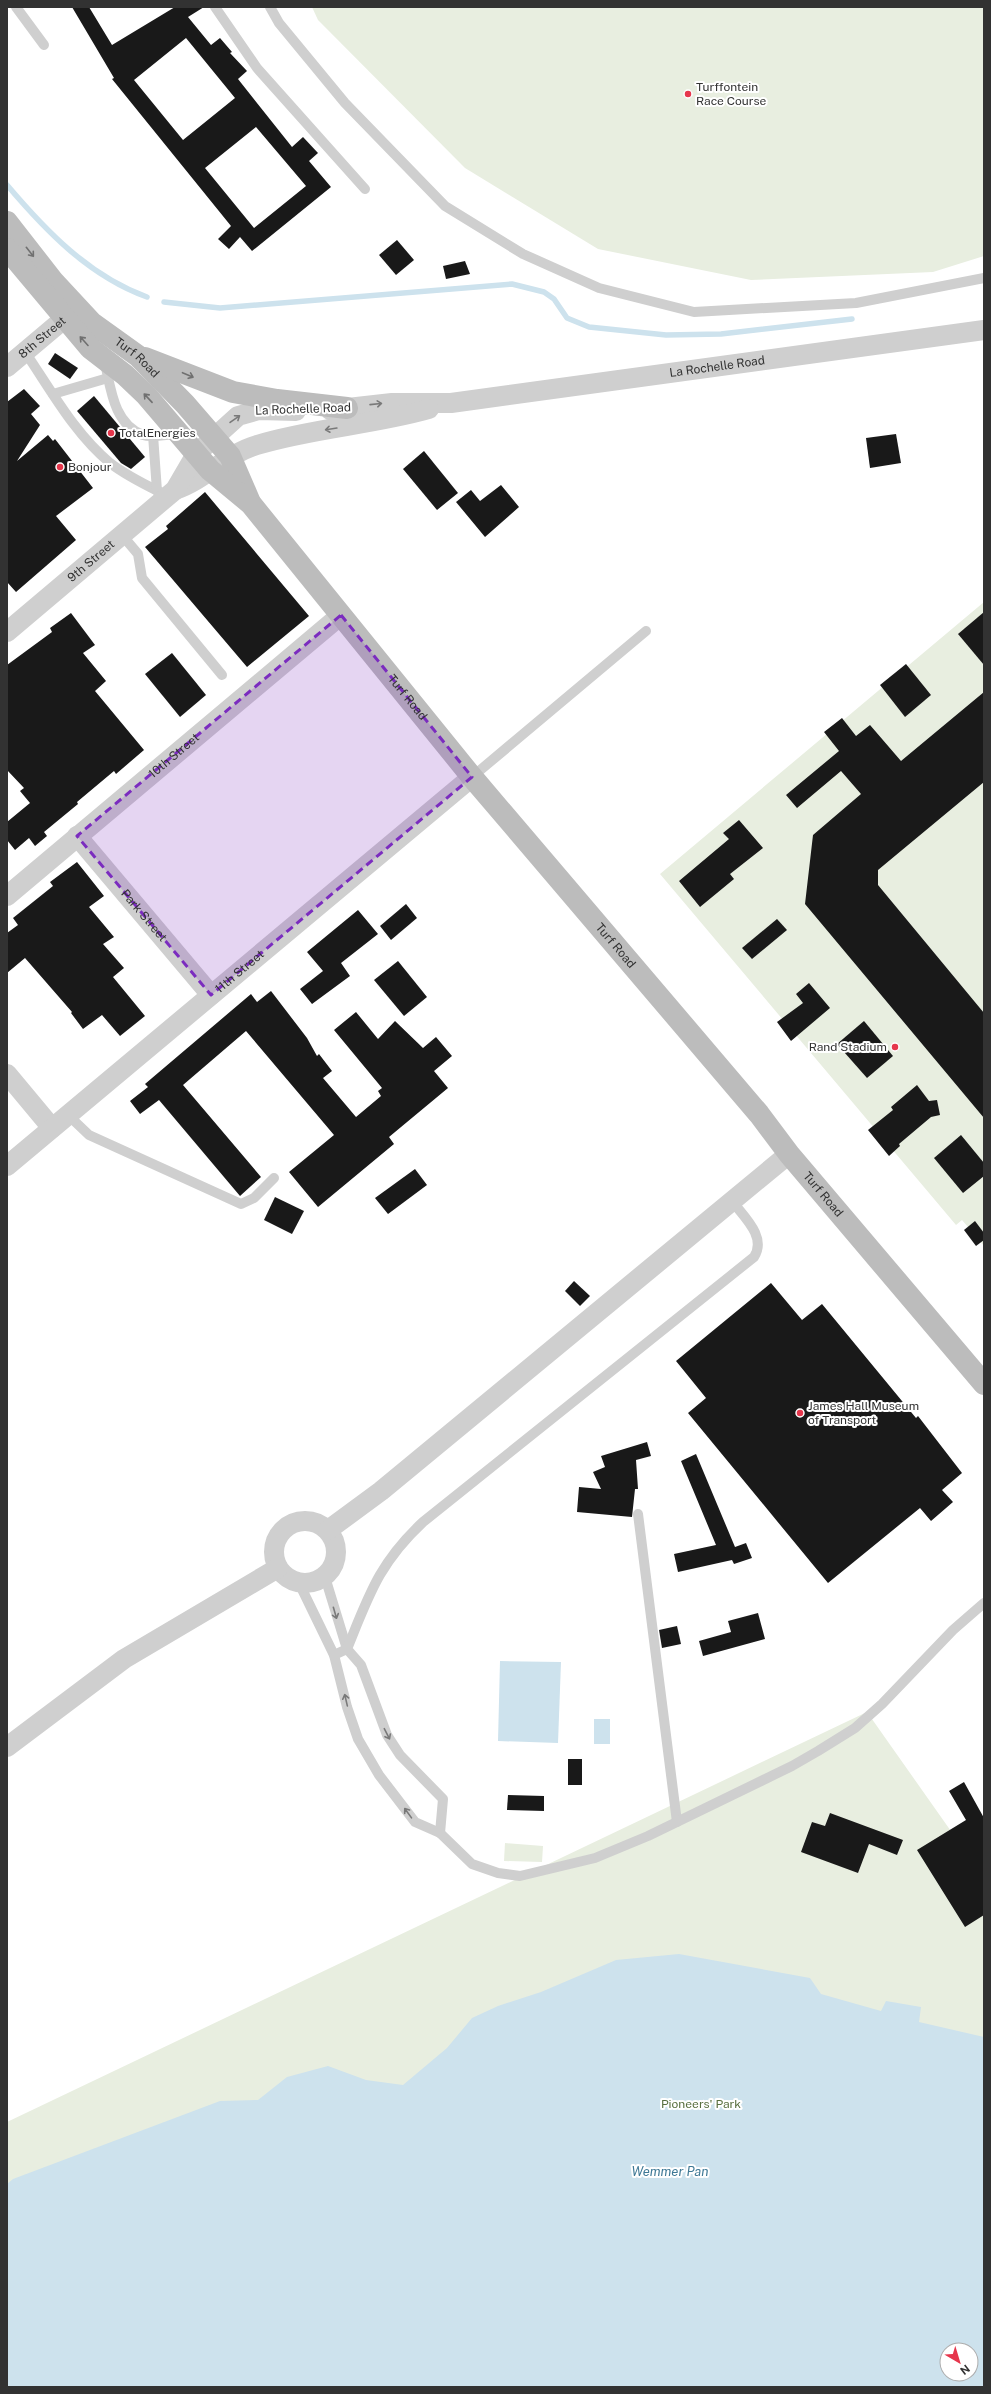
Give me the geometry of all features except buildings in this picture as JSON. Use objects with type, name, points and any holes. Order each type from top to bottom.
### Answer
[{"type":"main road","name":"Turf Road","points":[[7,222],[54,281],[90,348],[106,369],[125,375],[146,395],[203,462],[251,504],[472,777],[759,1114],[789,1154],[982,1379]]},
{"type":"main road","name":"Turf Road","points":[[7,249],[71,313],[138,356],[170,387],[230,456],[251,504]]},
{"type":"main road","points":[[138,356],[154,360],[233,392],[277,400],[347,408]]},
{"type":"street","name":"8th Street","points":[[7,367],[71,313]]},
{"type":"street","name":"La Rochelle Road","points":[[203,462],[214,437],[238,416],[249,411],[271,410],[301,412],[392,403],[451,403],[984,330]]},
{"type":"street","name":"La Rochelle Road","points":[[203,462],[230,456],[256,445],[276,440],[403,417],[451,403]]},
{"type":"street","name":"9th Street","points":[[7,632],[122,535],[167,492],[188,486],[203,462]]},
{"type":"street","name":"10th Street","points":[[7,896],[341,615]]},
{"type":"street","name":"11th Street","points":[[7,1166],[472,777]]},
{"type":"street","name":"Park Street","points":[[77,836],[211,995]]},
{"type":"street","points":[[7,1074],[52,1128]]},
{"type":"street","points":[[328,1530],[394,1481],[789,1154]]},
{"type":"street","points":[[302,1521],[312,1521],[328,1530],[333,1537],[336,1554],[335,1562],[325,1577],[308,1584],[299,1583],[291,1580],[278,1568],[273,1551],[275,1542],[285,1528],[302,1521]]},
{"type":"street","points":[[7,1747],[124,1659],[278,1568]]},
{"type":"lane","points":[[16,7],[44,45]]},
{"type":"lane","points":[[215,7],[257,68],[365,189]]},
{"type":"lane","points":[[270,7],[278,23],[345,103],[445,206],[523,254],[599,288],[694,312],[856,303],[984,278]]},
{"type":"lane","points":[[25,352],[72,422],[110,462],[139,482],[167,492]]},
{"type":"lane","points":[[53,394],[106,369],[114,406],[127,424],[144,435],[180,434]]},
{"type":"lane","points":[[153,435],[167,492]]},
{"type":"lane","points":[[122,535],[138,554],[142,578],[222,675]]},
{"type":"lane","points":[[472,777],[646,631]]},
{"type":"lane","points":[[68,1115],[89,1135],[241,1204],[254,1198],[274,1178]]},
{"type":"lane","points":[[334,1655],[347,1649],[373,1586],[399,1545],[418,1526],[754,1258],[759,1250],[759,1243],[750,1225],[732,1201]]},
{"type":"lane","points":[[638,1514],[677,1822]]},
{"type":"lane","points":[[325,1577],[347,1649],[361,1665],[387,1735],[400,1755],[443,1799],[440,1833]]},
{"type":"lane","points":[[299,1583],[334,1655],[353,1726],[370,1760],[415,1822],[440,1833],[472,1864],[498,1873],[520,1876],[594,1858],[677,1822],[792,1766],[855,1728],[882,1704],[953,1630],[984,1603]]},
{"type":"highlighted area","points":[[341,615],[472,777],[211,995],[77,836]]},
{"type":"green space","name":"Turffontein Race Course","points":[[312,7],[984,7],[984,256],[933,272],[751,280],[598,249],[465,168],[318,20]]},
{"type":"green space","name":"Rand Stadium","points":[[984,602],[984,1246],[962,1220],[956,1225],[660,874]]},
{"type":"green space","name":"Wemmer Pan","points":[[867,1712],[984,1878],[984,2387],[7,2387],[7,2122]]},
{"type":"green space","points":[[505,1843],[543,1846],[542,1862],[504,1861]]},
{"type":"water","points":[[500,1661],[561,1662],[558,1743],[498,1741]]},
{"type":"water","points":[[594,1719],[610,1719],[610,1744],[594,1744]]},
{"type":"water","name":"Wemmer Pan","points":[[679,1954],[810,1978],[821,1994],[881,2011],[886,2001],[921,2007],[919,2022],[984,2037],[984,2387],[7,2387],[7,2184],[13,2179],[220,2101],[258,2100],[287,2077],[328,2066],[366,2080],[403,2085],[447,2048],[472,2018],[498,2006],[541,1992],[616,1960]]},
{"type":"waterway","points":[[7,185],[53,235],[87,264],[106,277],[147,297]]},
{"type":"waterway","points":[[164,302],[220,308],[512,284],[544,292],[554,299],[567,318],[589,327],[666,335],[721,334],[852,319]]},
{"type":"place","name":"Turffontein Race Course","points":[[688,94]]},
{"type":"place","name":"TotalEnergies","points":[[111,433]]},
{"type":"place","name":"Bonjour","points":[[60,467]]},
{"type":"place","name":"Rand Stadium","points":[[895,1047]]},
{"type":"place","name":"James Hall Museum of Transport","points":[[800,1413]]},
{"type":"park label","name":"Pioneers' Park","points":[[701,2104]]}]
